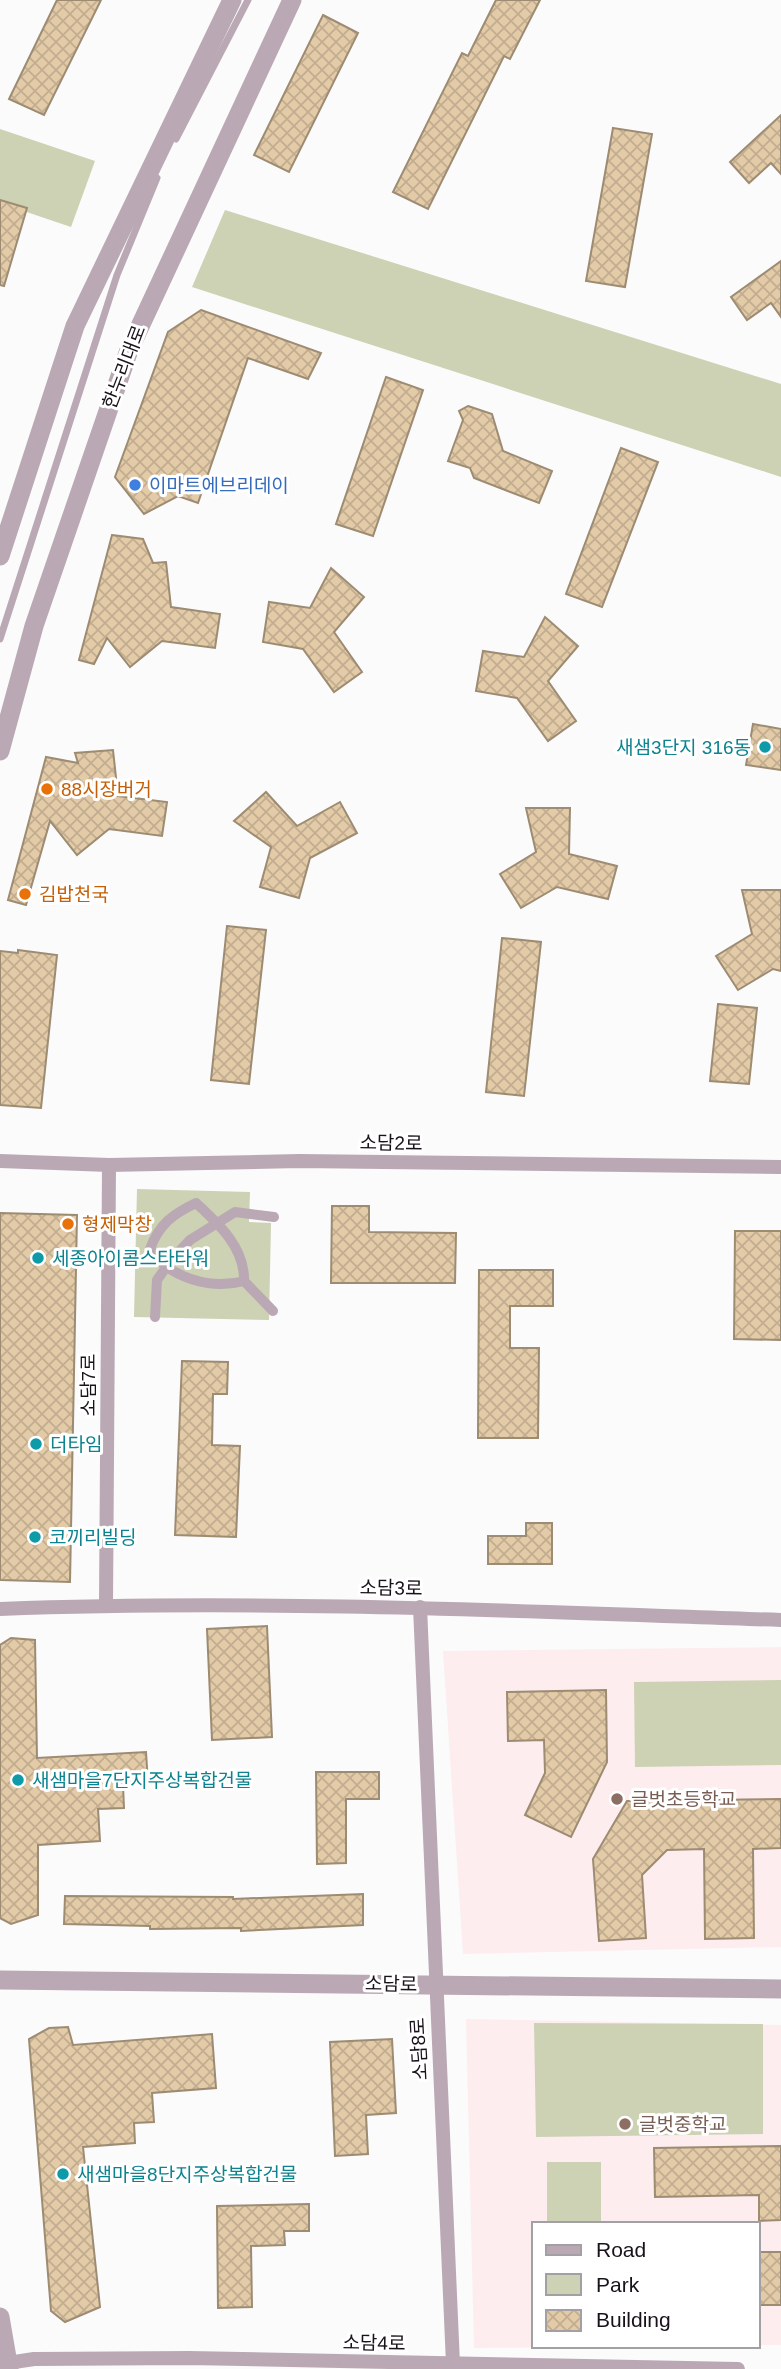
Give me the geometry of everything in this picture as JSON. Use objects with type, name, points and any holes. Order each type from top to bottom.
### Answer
[{"type":"street","points":[[0,556],[75,326],[232,0]]},
{"type":"street","name":"한누리대로","points":[[0,751],[34,626],[128,350],[292,0]]},
{"type":"street","name":"소담2로","points":[[0,1161],[109,1166],[300,1161],[781,1167]]},
{"type":"street","name":"소담7로","points":[[106,1605],[109,1166]]},
{"type":"street","points":[[244,1281],[213,1285],[168,1269],[150,1249],[164,1222],[196,1203],[216,1222],[244,1266],[244,1281],[273,1311]]},
{"type":"street","points":[[155,1317],[157,1280],[190,1240],[236,1212],[274,1217]]},
{"type":"street","name":"소담3로","points":[[0,1609],[106,1605],[420,1607],[781,1620]]},
{"type":"street","name":"소담8로","points":[[420,1607],[453,2364]]},
{"type":"street","name":"소담로","points":[[0,1980],[781,1989]]},
{"type":"street","points":[[0,2317],[9,2366]]},
{"type":"street","name":"소담4로","points":[[9,2366],[34,2359],[189,2364],[453,2364],[738,2369]]},
{"type":"lane","points":[[0,639],[117,275],[162,165],[248,0]]},
{"type":"shaded area","name":"글벗초등학교","points":[[781,1647],[781,1947],[463,1954],[443,1651]]},
{"type":"shaded area","name":"글벗중학교","points":[[466,2019],[781,2025],[781,2345],[760,2345],[760,2222],[532,2222],[532,2347],[474,2348]]},
{"type":"green space","points":[[0,129],[95,161],[71,227],[0,203]]},
{"type":"green space","points":[[225,210],[781,384],[781,477],[192,287]]},
{"type":"green space","points":[[137,1189],[250,1192],[249,1222],[271,1223],[269,1320],[134,1317]]},
{"type":"green space","points":[[781,1680],[781,1765],[635,1767],[634,1682]]},
{"type":"green space","points":[[534,2023],[763,2024],[763,2134],[536,2137]]},
{"type":"green space","points":[[547,2162],[601,2162],[601,2222],[547,2222]]},
{"type":"building","points":[[57,0],[101,0],[44,115],[9,99]]},
{"type":"building","points":[[496,0],[540,0],[510,59],[504,56],[428,209],[393,192],[462,53],[468,56]]},
{"type":"building","points":[[323,15],[358,33],[289,172],[254,155]]},
{"type":"building","points":[[781,115],[781,174],[771,163],[749,183],[730,162]]},
{"type":"building","points":[[613,128],[652,134],[625,287],[586,281]]},
{"type":"building","points":[[0,200],[27,208],[4,286],[0,285]]},
{"type":"building","points":[[781,261],[781,317],[771,303],[747,320],[731,297]]},
{"type":"building","points":[[201,310],[321,353],[308,379],[248,358],[198,503],[178,496],[144,514],[115,477],[168,332]]},
{"type":"building","points":[[386,377],[423,390],[373,536],[336,524]]},
{"type":"building","points":[[468,406],[492,414],[503,451],[552,471],[539,503],[474,478],[470,468],[448,461],[463,420],[459,411]]},
{"type":"building","points":[[621,448],[658,462],[602,607],[566,594]]},
{"type":"building","points":[[112,535],[143,539],[153,563],[166,562],[171,607],[220,614],[215,648],[162,641],[130,667],[107,638],[94,664],[79,660]]},
{"type":"building","points":[[331,568],[364,597],[334,632],[362,672],[334,692],[303,649],[263,642],[269,602],[310,608]]},
{"type":"building","points":[[545,617],[578,646],[548,681],[576,721],[548,741],[517,698],[476,691],[483,651],[524,657]]},
{"type":"building","name":"새샘3단지 316동","points":[[753,724],[781,729],[781,770],[746,765]]},
{"type":"building","points":[[113,750],[118,796],[167,802],[162,836],[109,829],[77,855],[50,821],[26,905],[8,900],[46,757],[78,763],[75,753]]},
{"type":"building","points":[[266,792],[297,826],[340,802],[357,833],[310,858],[299,898],[260,887],[271,847],[234,821]]},
{"type":"building","points":[[526,808],[570,808],[569,854],[617,866],[608,899],[557,887],[521,908],[500,874],[536,852]]},
{"type":"building","points":[[742,890],[781,890],[781,971],[773,969],[738,990],[716,956],[752,934]]},
{"type":"building","points":[[227,926],[266,930],[249,1084],[211,1080]]},
{"type":"building","points":[[502,938],[541,942],[524,1096],[486,1092]]},
{"type":"building","points":[[18,950],[57,955],[41,1108],[0,1105],[0,951],[18,953]]},
{"type":"building","points":[[718,1004],[757,1008],[749,1084],[710,1081]]},
{"type":"building","points":[[332,1206],[369,1206],[369,1232],[456,1233],[455,1283],[331,1283]]},
{"type":"building","points":[[0,1213],[77,1215],[70,1582],[0,1580]]},
{"type":"building","points":[[735,1231],[781,1231],[781,1340],[734,1339]]},
{"type":"building","points":[[479,1270],[553,1270],[553,1306],[510,1306],[510,1348],[539,1348],[538,1438],[478,1438]]},
{"type":"building","points":[[182,1361],[228,1362],[227,1394],[213,1394],[212,1445],[240,1446],[236,1537],[175,1535]]},
{"type":"building","points":[[526,1523],[552,1523],[552,1564],[488,1564],[488,1536],[526,1536]]},
{"type":"building","points":[[267,1626],[272,1737],[212,1740],[207,1629]]},
{"type":"building","points":[[11,1638],[35,1640],[37,1758],[146,1752],[148,1783],[123,1785],[124,1808],[98,1809],[100,1841],[38,1845],[38,1915],[11,1924],[0,1918],[0,1645]]},
{"type":"building","points":[[606,1690],[607,1762],[571,1837],[525,1815],[545,1773],[544,1740],[508,1741],[507,1692]]},
{"type":"building","points":[[316,1772],[379,1772],[379,1799],[346,1799],[346,1863],[317,1864]]},
{"type":"building","points":[[781,1799],[781,1848],[753,1849],[754,1938],[705,1939],[704,1849],[667,1850],[642,1875],[646,1938],[599,1941],[593,1859],[627,1801]]},
{"type":"building","points":[[363,1894],[363,1925],[241,1931],[241,1928],[150,1929],[150,1926],[64,1924],[65,1896],[233,1899]]},
{"type":"building","points":[[68,2027],[73,2045],[212,2034],[216,2088],[152,2093],[154,2122],[134,2123],[135,2143],[83,2147],[100,2307],[65,2322],[51,2311],[29,2039],[49,2028]]},
{"type":"building","points":[[392,2039],[396,2113],[366,2115],[368,2154],[335,2156],[330,2042]]},
{"type":"building","points":[[781,2146],[781,2220],[759,2221],[759,2195],[655,2197],[654,2148]]},
{"type":"building","points":[[309,2204],[309,2231],[284,2231],[285,2245],[251,2246],[252,2307],[218,2308],[217,2206]]},
{"type":"building","points":[[760,2252],[781,2252],[781,2305],[760,2305]]},
{"type":"place","name":"이마트에브리데이","points":[[135,485]]},
{"type":"place","name":"새샘3단지 316동","points":[[765,747]]},
{"type":"place","name":"88시장버거","points":[[47,789]]},
{"type":"place","name":"김밥천국","points":[[25,894]]},
{"type":"place","name":"형제막창","points":[[68,1224]]},
{"type":"place","name":"세종아이콤스타타워","points":[[38,1258]]},
{"type":"place","name":"더타임","points":[[36,1444]]},
{"type":"place","name":"코끼리빌딩","points":[[35,1537]]},
{"type":"place","name":"새샘마을7단지주상복합건물","points":[[18,1780]]},
{"type":"place","name":"글벗초등학교","points":[[617,1799]]},
{"type":"place","name":"글벗중학교","points":[[625,2124]]},
{"type":"place","name":"새샘마을8단지주상복합건물","points":[[63,2174]]}]
